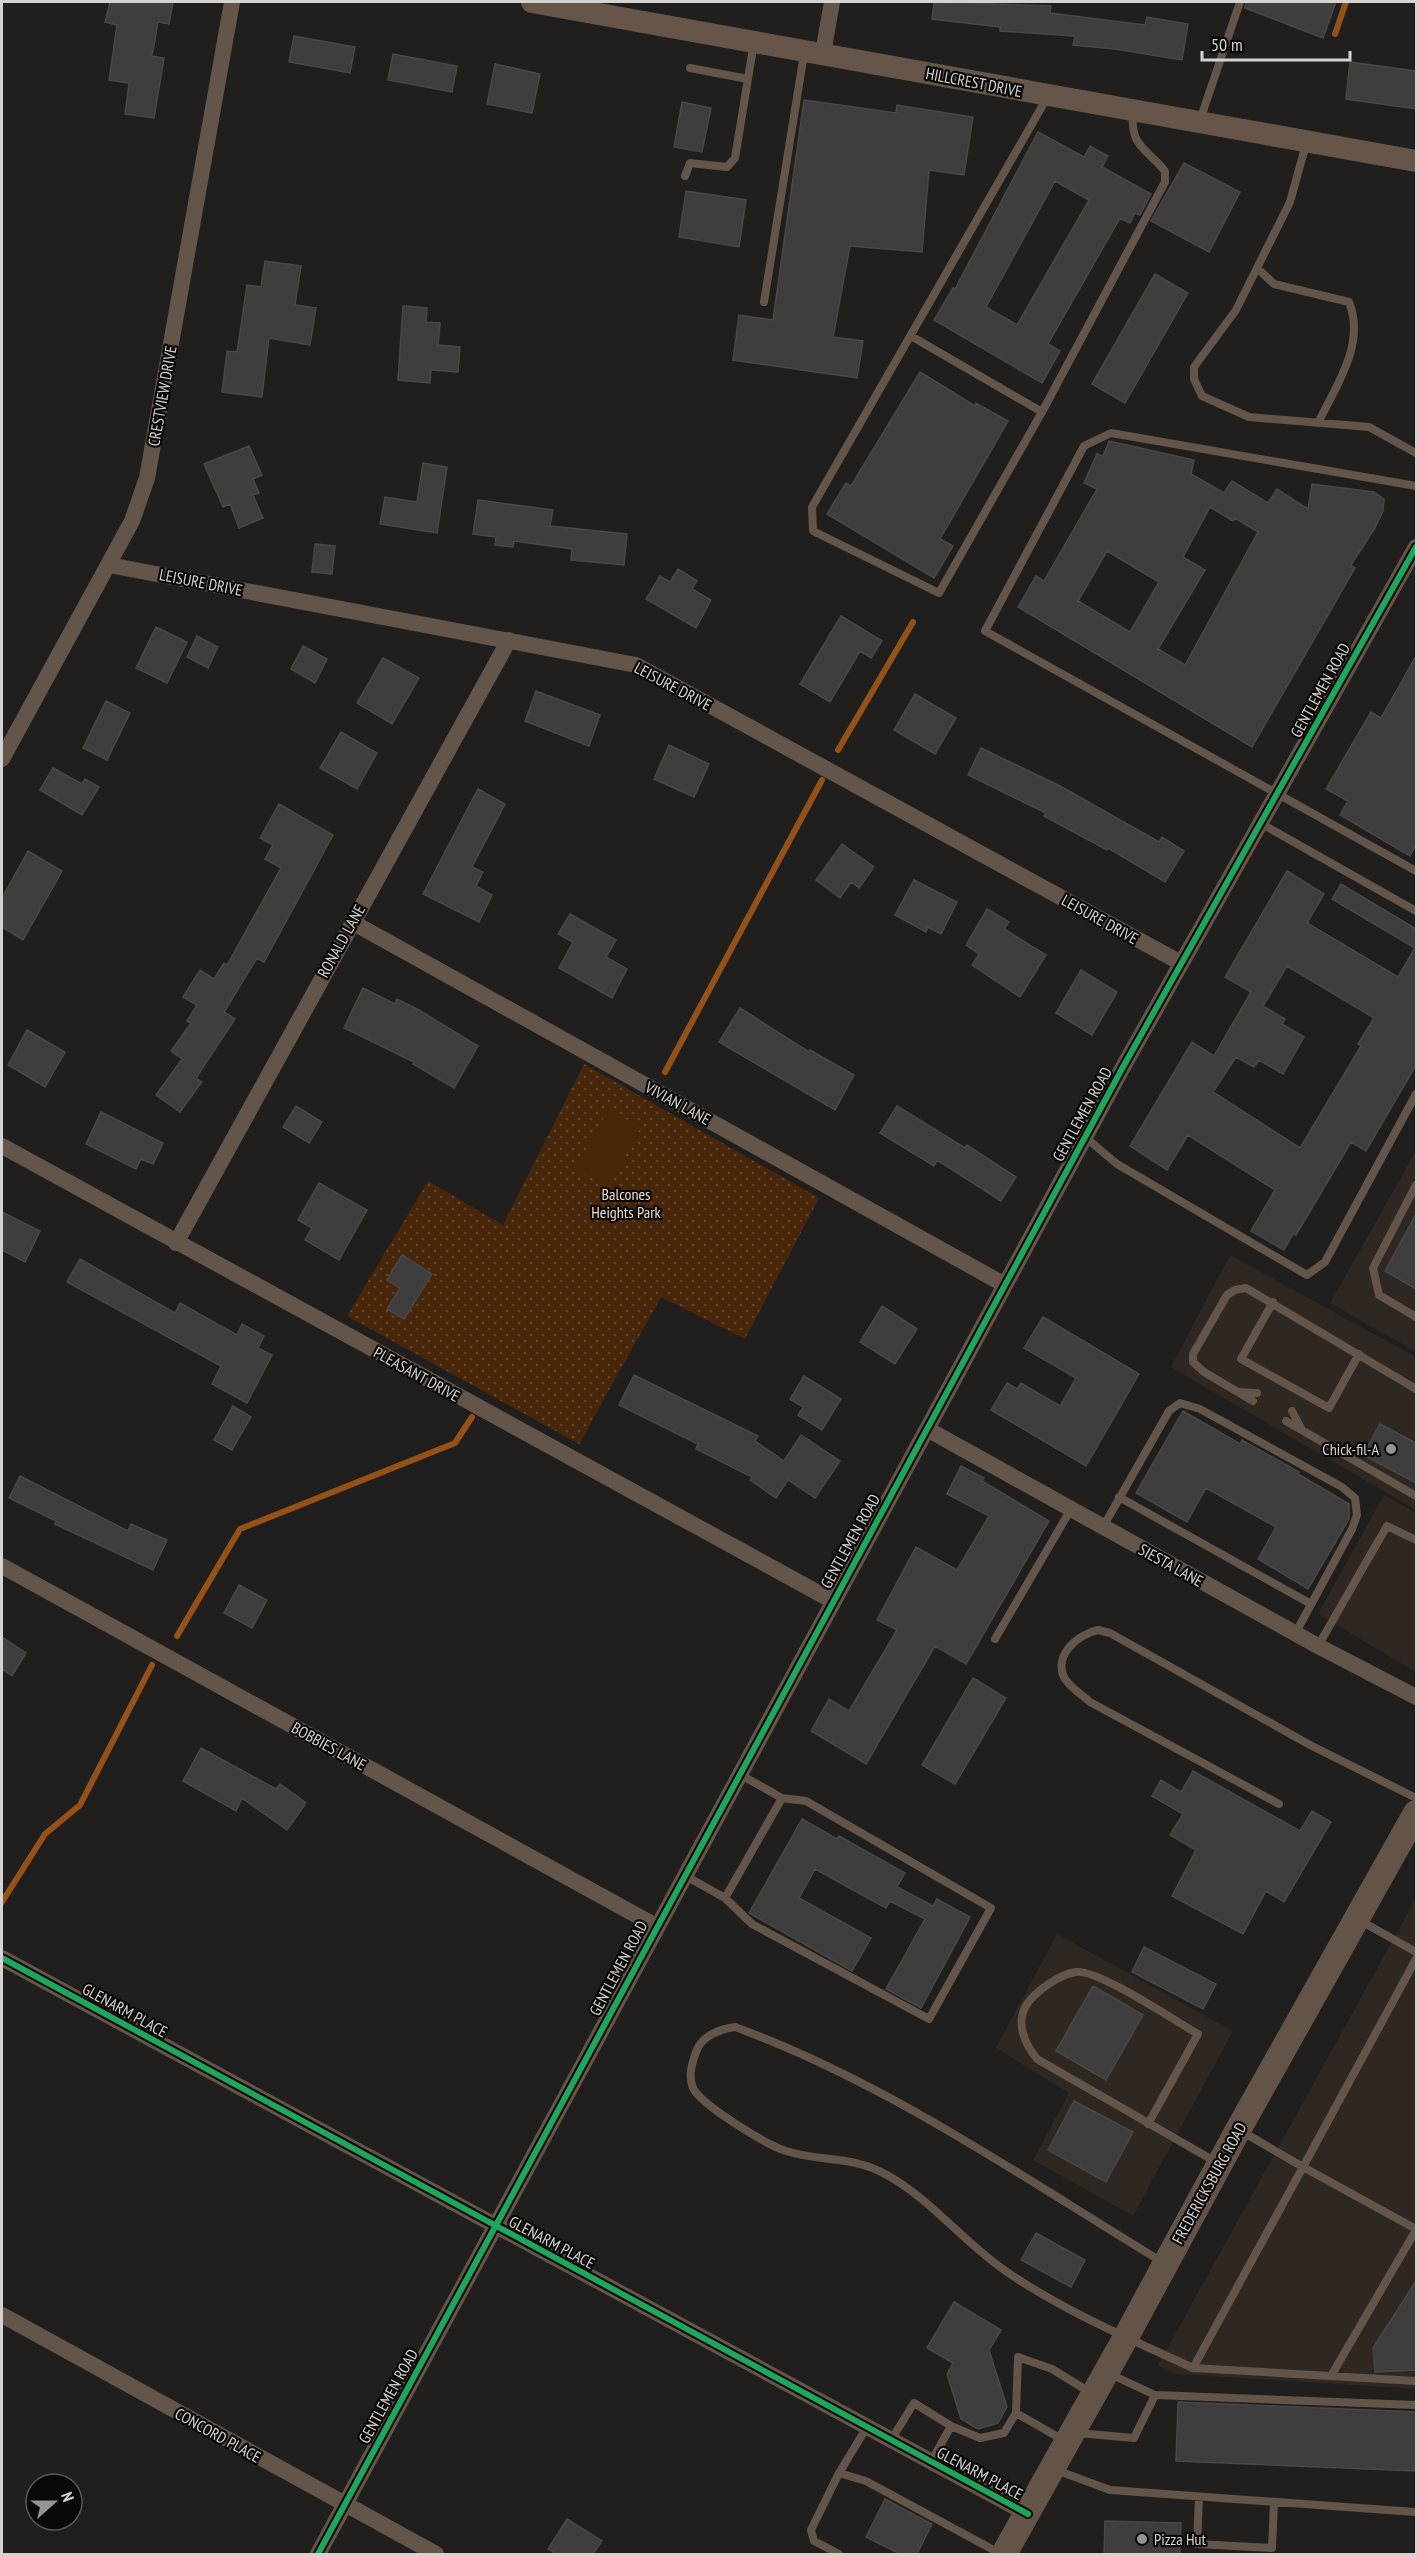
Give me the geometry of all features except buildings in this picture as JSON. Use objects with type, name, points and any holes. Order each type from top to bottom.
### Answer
[{"type":"main road","name":"FREDERICKSBURG ROAD","points":[[1002,2554],[1028,2514],[1219,2163],[1416,1813]]},
{"type":"street","name":"CRESTVIEW DRIVE","points":[[2,759],[132,521],[147,478],[232,2]]},
{"type":"street","name":"HILLCREST DRIVE","points":[[532,2],[1416,161]]},
{"type":"street","points":[[813,52],[832,2]]},
{"type":"street","name":"GENTLEMEN ROAD","points":[[318,2554],[1085,1137],[1416,547]]},
{"type":"street","name":"LEISURE DRIVE","points":[[109,565],[636,665],[1181,963]]},
{"type":"street","name":"RONALD LANE","points":[[176,1243],[508,640]]},
{"type":"street","name":"VIVIAN LANE","points":[[352,922],[1005,1285]]},
{"type":"street","name":"PLEASANT DRIVE","points":[[2,1146],[833,1601]]},
{"type":"street","name":"SIESTA LANE","points":[[927,1429],[1295,1634],[1416,1697]]},
{"type":"street","name":"BOBBIES LANE","points":[[2,1566],[656,1926]]},
{"type":"street","name":"GLENARM PLACE","points":[[2,1958],[1028,2514]]},
{"type":"street","name":"CONCORD PLACE","points":[[2,2314],[436,2554]]},
{"type":"lane","points":[[1199,123],[1240,2]]},
{"type":"lane","points":[[685,176],[690,163],[727,167],[735,158],[754,41]]},
{"type":"lane","points":[[764,302],[813,52]]},
{"type":"lane","points":[[690,68],[748,79]]},
{"type":"lane","points":[[1048,95],[812,507],[813,531],[939,593],[1042,412],[1165,182],[1165,171],[1142,151],[1135,140],[1133,111]]},
{"type":"lane","points":[[1306,142],[1290,202],[1236,310],[1194,367],[1194,379],[1198,391],[1202,396],[1249,417],[1370,427],[1416,453]]},
{"type":"lane","points":[[1257,268],[1274,284],[1349,302],[1354,319],[1351,355],[1318,423]]},
{"type":"lane","points":[[911,336],[1042,412]]},
{"type":"lane","points":[[1416,486],[1111,433],[1084,446],[985,631],[1416,871]]},
{"type":"lane","points":[[1260,823],[1416,911]]},
{"type":"lane","points":[[1085,1137],[1117,1164],[1307,1275],[1324,1262],[1416,1094]]},
{"type":"lane","points":[[1416,1185],[1374,1268],[1379,1295],[1416,1317]]},
{"type":"lane","points":[[1255,1397],[1238,1392],[1197,1367],[1193,1362],[1193,1354],[1227,1295],[1235,1290],[1246,1288],[1416,1389]]},
{"type":"lane","points":[[1273,1302],[1240,1359],[1329,1408],[1359,1354]]},
{"type":"lane","points":[[1103,1527],[1169,1410],[1180,1403],[1200,1409],[1342,1487],[1355,1498],[1357,1515],[1295,1634]]},
{"type":"lane","points":[[1292,1412],[1302,1430]]},
{"type":"lane","points":[[1286,1421],[1416,1496]]},
{"type":"lane","points":[[1119,1497],[1311,1604]]},
{"type":"lane","points":[[995,1639],[1071,1509]]},
{"type":"lane","points":[[1318,1646],[1386,1526],[1416,1539]]},
{"type":"lane","points":[[1279,1804],[1083,1696],[1065,1679],[1062,1670],[1065,1654],[1074,1640],[1098,1630],[1110,1633],[1310,1745],[1416,1798]]},
{"type":"lane","points":[[684,1875],[725,1898],[752,1924],[929,2019],[991,1908],[807,1801],[782,1798],[739,1774]]},
{"type":"lane","points":[[725,1898],[782,1798]]},
{"type":"lane","points":[[1357,1919],[1416,1952]]},
{"type":"lane","points":[[1193,2368],[1416,1959]]},
{"type":"lane","points":[[1148,2124],[1198,2034],[1097,1976],[1077,1971],[1059,1978],[1027,2005],[1022,2023],[1024,2042],[1037,2058],[1148,2124],[1219,2163]]},
{"type":"lane","points":[[1165,2263],[911,2110],[836,2070],[735,2027],[718,2030],[698,2046],[690,2069],[693,2087],[712,2109],[786,2151],[849,2159],[886,2174],[916,2195],[977,2250],[1007,2272],[1126,2337],[1193,2368],[1416,2381]]},
{"type":"lane","points":[[1238,2130],[1416,2229],[1331,2376]]},
{"type":"lane","points":[[891,2440],[914,2403],[951,2426],[980,2438],[1004,2433],[1016,2413],[1018,2357],[1052,2369],[1094,2395]]},
{"type":"lane","points":[[1107,2372],[1155,2395],[1416,2405]]},
{"type":"lane","points":[[1016,2413],[1070,2437],[1134,2438],[1155,2395]]},
{"type":"lane","points":[[931,2462],[951,2426]]},
{"type":"lane","points":[[839,2554],[814,2541],[811,2530],[839,2473],[867,2427]]},
{"type":"lane","points":[[1053,2469],[1110,2490],[1415,2512]]},
{"type":"lane","points":[[839,2473],[866,2481],[1002,2554]]},
{"type":"lane","points":[[1199,2497],[1197,2544],[1272,2548],[1274,2502]]},
{"type":"shaded area","points":[[1416,1151],[1416,1352],[1330,1303]]},
{"type":"shaded area","points":[[1230,1255],[1416,1357],[1416,1510],[1171,1367]]},
{"type":"shaded area","points":[[1384,1495],[1416,1513],[1416,1672],[1318,1614]]},
{"type":"shaded area","points":[[1416,1898],[1416,2389],[1176,2374],[1158,2365]]},
{"type":"shaded area","points":[[1057,1934],[1233,2031],[1133,2216],[1033,2160],[1069,2093],[996,2048]]},
{"type":"green space","name":"Balcones Heights Park","points":[[584,1064],[819,1198],[745,1339],[661,1297],[579,1444],[347,1316],[428,1181],[503,1225]]},
{"type":"green space","points":[[608,1109],[641,1127],[609,1187],[576,1169]]},
{"type":"waterway","points":[[1335,34],[1346,2]]},
{"type":"waterway","points":[[838,750],[913,622]]},
{"type":"waterway","points":[[665,1072],[822,780]]},
{"type":"waterway","points":[[177,1636],[240,1529],[455,1443],[472,1417]]},
{"type":"waterway","points":[[2,1902],[45,1834],[80,1805],[152,1665]]},
{"type":"cycle path","points":[[318,2554],[1123,1067],[1416,547]]},
{"type":"cycle path","points":[[2,1958],[1028,2514]]},
{"type":"place","name":"Chick-fil-A","points":[[1391,1449]]},
{"type":"place","name":"Pizza Hut","points":[[1142,2539]]}]
